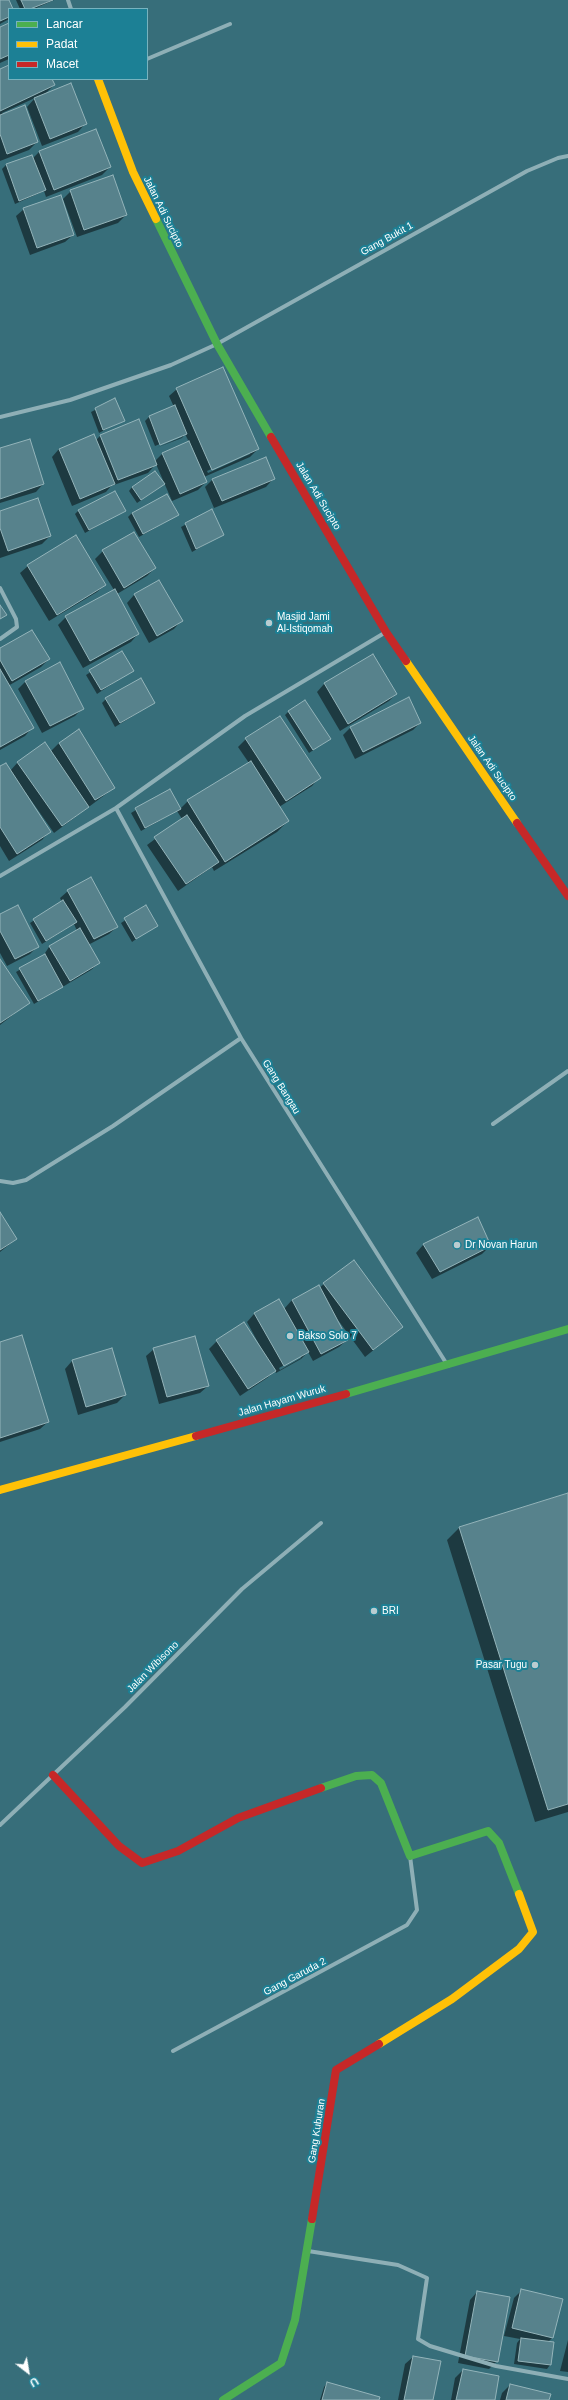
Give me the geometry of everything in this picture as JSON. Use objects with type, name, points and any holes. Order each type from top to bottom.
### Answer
[{"type":"street","points":[[148,59],[230,24]]},
{"type":"street","name":"Jalan Adi Sucipto","points":[[99,80],[133,172],[217,344],[386,632],[568,896]]},
{"type":"street","name":"Gang Bukit 1","points":[[0,417],[70,400],[171,365],[217,344],[527,170],[558,158],[568,156]]},
{"type":"street","points":[[0,588],[16,618],[17,627],[0,639]]},
{"type":"street","points":[[0,876],[116,808],[245,716],[386,632]]},
{"type":"street","name":"Gang Bangau","points":[[116,808],[240,1038],[448,1366]]},
{"type":"street","points":[[0,1181],[13,1183],[26,1180],[113,1126],[240,1038]]},
{"type":"street","points":[[493,1124],[568,1071]]},
{"type":"street","name":"Jalan Hayam Wuruk","points":[[0,1490],[448,1366],[568,1329]]},
{"type":"street","name":"Jalan Wibisono","points":[[0,1825],[125,1707],[242,1588],[321,1523]]},
{"type":"street","points":[[53,1775],[119,1846],[142,1863],[178,1850],[238,1818],[356,1776],[372,1775],[381,1783],[410,1856]]},
{"type":"street","name":"Gang Kuburan","points":[[223,2400],[281,2363],[295,2320],[308,2251],[336,2070],[452,1999],[519,1949],[533,1932],[499,1843],[488,1831],[410,1856]]},
{"type":"street","name":"Gang Garuda 2","points":[[174,2051],[407,1925],[417,1910],[410,1856]]},
{"type":"street","points":[[308,2251],[398,2265],[427,2278],[418,2339],[430,2346],[496,2366],[568,2379]]},
{"type":"building","points":[[0,0],[9,0],[13,8],[8,8],[8,17],[0,21]]},
{"type":"building","points":[[21,0],[53,0],[33,8],[25,8]]},
{"type":"building","points":[[8,23],[8,55],[0,59],[0,27]]},
{"type":"building","points":[[8,65],[8,80],[52,80],[55,85],[0,111],[0,69]]},
{"type":"building","points":[[71,83],[87,124],[50,139],[34,98]]},
{"type":"building","points":[[25,105],[38,142],[7,154],[0,134],[0,115]]},
{"type":"building","points":[[96,129],[111,167],[54,190],[39,151]]},
{"type":"building","points":[[32,155],[46,190],[19,201],[6,164]]},
{"type":"building","points":[[113,175],[127,215],[84,230],[70,190]]},
{"type":"building","points":[[61,195],[74,235],[37,248],[23,208]]},
{"type":"building","points":[[223,367],[259,449],[212,470],[176,388]]},
{"type":"building","points":[[115,398],[125,421],[103,430],[95,408]]},
{"type":"building","points":[[175,405],[187,434],[160,445],[149,416]]},
{"type":"building","points":[[139,419],[157,465],[118,480],[100,435]]},
{"type":"building","points":[[94,434],[115,484],[80,499],[59,449]]},
{"type":"building","points":[[30,439],[44,484],[0,499],[0,448]]},
{"type":"building","points":[[189,441],[207,482],[180,494],[162,453]]},
{"type":"building","points":[[266,457],[275,479],[222,501],[212,479]]},
{"type":"building","points":[[155,471],[165,484],[141,500],[132,487]]},
{"type":"building","points":[[115,491],[126,511],[89,530],[78,510]]},
{"type":"building","points":[[167,494],[179,515],[143,534],[132,513]]},
{"type":"building","points":[[38,498],[51,536],[8,551],[0,528],[0,511]]},
{"type":"building","points":[[212,509],[224,535],[196,549],[185,523]]},
{"type":"building","points":[[134,532],[156,568],[124,588],[102,550]]},
{"type":"building","points":[[76,535],[106,585],[57,615],[27,565]]},
{"type":"building","points":[[159,580],[183,621],[157,636],[134,594]]},
{"type":"building","points":[[115,589],[139,634],[90,661],[65,616]]},
{"type":"building","points":[[0,605],[7,615],[0,619]]},
{"type":"building","points":[[32,630],[50,659],[12,681],[0,660],[0,648]]},
{"type":"building","points":[[122,651],[134,671],[101,690],[89,670]]},
{"type":"building","points":[[373,654],[397,694],[348,724],[324,683]]},
{"type":"building","points":[[60,662],[84,709],[50,726],[25,681]]},
{"type":"building","points":[[0,669],[34,728],[0,747]]},
{"type":"building","points":[[141,678],[155,703],[120,723],[105,698]]},
{"type":"building","points":[[409,697],[421,723],[363,752],[350,727]]},
{"type":"building","points":[[305,700],[331,739],[313,750],[288,711]]},
{"type":"building","points":[[280,716],[321,778],[286,801],[245,738]]},
{"type":"building","points":[[79,729],[115,788],[95,800],[59,743]]},
{"type":"building","points":[[45,742],[89,807],[62,826],[17,762]]},
{"type":"building","points":[[251,761],[289,821],[225,862],[187,800]]},
{"type":"building","points":[[6,763],[51,832],[17,854],[0,827],[0,766]]},
{"type":"building","points":[[170,789],[181,809],[145,828],[135,808]]},
{"type":"building","points":[[187,815],[219,862],[186,884],[154,837]]},
{"type":"building","points":[[91,877],[118,927],[94,939],[67,890]]},
{"type":"building","points":[[63,900],[77,922],[46,941],[33,919]]},
{"type":"building","points":[[18,905],[39,947],[15,959],[0,931],[0,914]]},
{"type":"building","points":[[146,905],[158,926],[136,939],[124,918]]},
{"type":"building","points":[[80,928],[100,963],[70,981],[49,946]]},
{"type":"building","points":[[45,954],[63,987],[38,1001],[19,968]]},
{"type":"building","points":[[0,959],[30,1003],[0,1023]]},
{"type":"building","points":[[0,1212],[17,1239],[0,1250]]},
{"type":"building","name":"Dr Novan Harun","points":[[478,1217],[491,1246],[440,1272],[423,1244]]},
{"type":"building","points":[[354,1260],[403,1327],[373,1350],[323,1283]]},
{"type":"building","points":[[319,1285],[348,1340],[321,1354],[292,1300]]},
{"type":"building","points":[[279,1299],[309,1352],[284,1366],[254,1313]]},
{"type":"building","points":[[244,1322],[276,1371],[248,1389],[216,1340]]},
{"type":"building","points":[[22,1335],[49,1422],[0,1438],[0,1342]]},
{"type":"building","points":[[195,1336],[209,1386],[167,1397],[153,1348]]},
{"type":"building","points":[[112,1348],[126,1395],[86,1407],[72,1360]]},
{"type":"building","name":"Pasar Tugu","points":[[568,1493],[568,1804],[548,1810],[459,1527]]},
{"type":"building","points":[[521,2289],[563,2299],[553,2338],[512,2328]]},
{"type":"building","points":[[477,2291],[510,2297],[498,2362],[465,2356]]},
{"type":"building","points":[[521,2338],[554,2342],[551,2365],[518,2361]]},
{"type":"building","points":[[413,2356],[441,2361],[433,2400],[404,2400]]},
{"type":"building","points":[[463,2369],[499,2376],[495,2400],[456,2400]]},
{"type":"building","points":[[327,2382],[380,2397],[379,2400],[322,2400]]},
{"type":"building","points":[[510,2384],[551,2394],[549,2400],[506,2400]]},
{"type":"traffic: fast","points":[[156,219],[217,344],[271,437]]},
{"type":"traffic: fast","points":[[346,1394],[568,1329]]},
{"type":"traffic: fast","points":[[321,1788],[356,1776],[372,1775],[381,1783],[410,1856],[488,1831],[499,1843],[519,1894]]},
{"type":"traffic: fast","points":[[223,2400],[281,2363],[295,2320],[312,2219]]},
{"type":"traffic: slow","points":[[98,80],[133,172],[156,219]]},
{"type":"traffic: slow","points":[[406,661],[517,823]]},
{"type":"traffic: slow","points":[[0,1490],[196,1436]]},
{"type":"traffic: slow","points":[[379,2044],[452,1999],[519,1949],[533,1932],[519,1894]]},
{"type":"traffic: jam","points":[[271,437],[386,632],[406,661]]},
{"type":"traffic: jam","points":[[517,823],[568,896]]},
{"type":"traffic: jam","points":[[196,1436],[346,1394]]},
{"type":"traffic: jam","points":[[53,1775],[119,1846],[142,1863],[178,1851],[238,1818],[321,1788]]},
{"type":"traffic: jam","points":[[312,2219],[336,2070],[379,2044]]},
{"type":"place","name":"Masjid Jami Al-Istiqomah","points":[[269,623]]},
{"type":"place","name":"Dr Novan Harun","points":[[457,1245]]},
{"type":"place","name":"Bakso Solo 7","points":[[290,1336]]},
{"type":"place","name":"BRI","points":[[374,1611]]},
{"type":"place","name":"Pasar Tugu","points":[[535,1665]]}]
